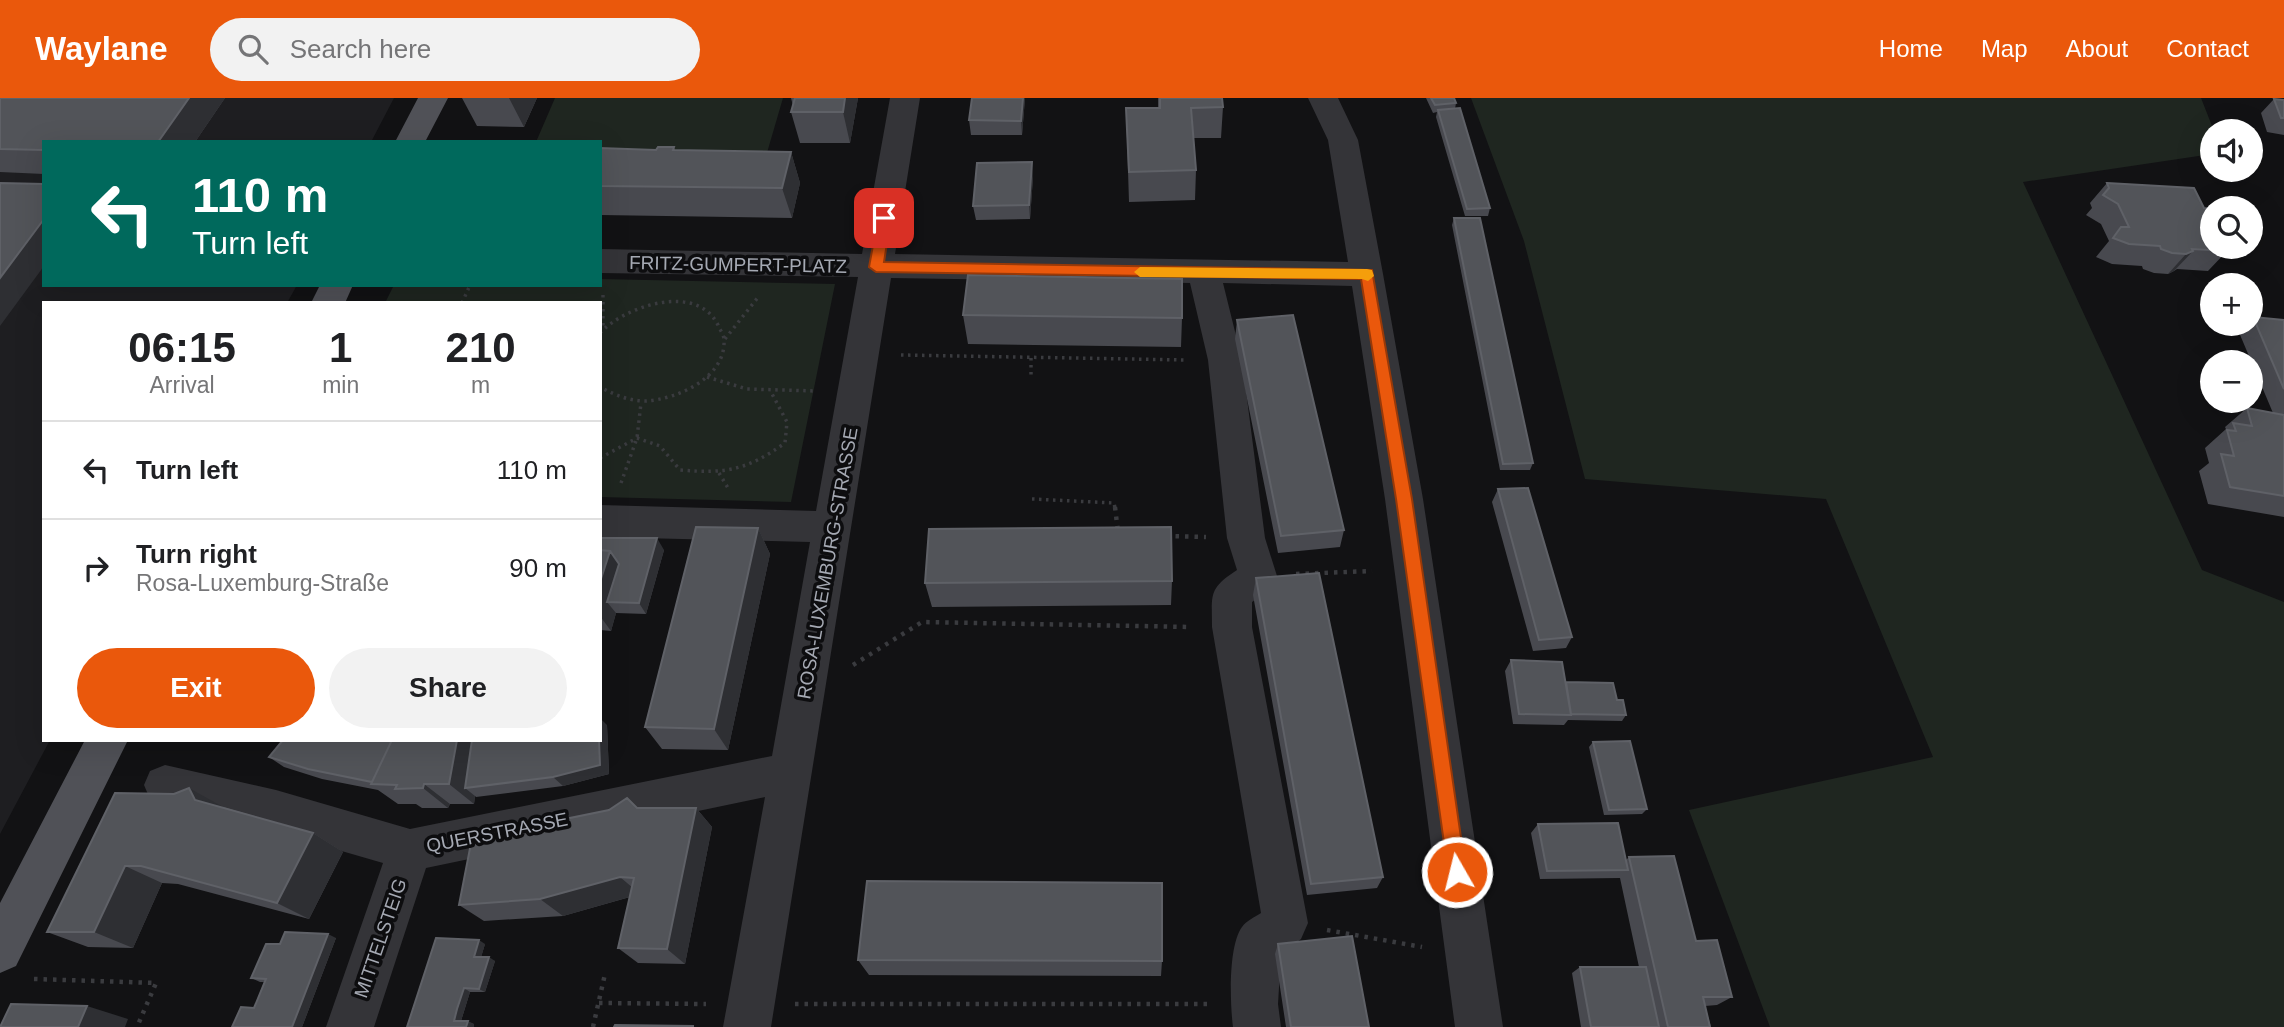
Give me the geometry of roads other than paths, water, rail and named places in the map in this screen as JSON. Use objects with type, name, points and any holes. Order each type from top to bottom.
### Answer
[{"type":"main road","points":[[411,140],[433,98]]},
{"type":"main road","points":[[13,965],[106,742]]},
{"type":"street","name":"ROSA-LUXEMBURG-STRASSE","points":[[749,1016],[905,98]]},
{"type":"street","points":[[1323,98],[1343,140],[1367,274],[1414,570],[1479,1027]]},
{"type":"street","name":"FRITZ-GUMPERT-PLATZ","points":[[602,261],[1367,274]]},
{"type":"street","points":[[1204,273],[1225,360],[1246,538],[1258,576],[1232,594],[1232,627],[1285,923],[1259,942],[1256,1016]]},
{"type":"street","points":[[603,521],[834,527]]},
{"type":"street","name":"QUERSTRASSE","points":[[166,785],[276,811],[410,850],[791,772]]},
{"type":"street","name":"MITTELSTEIG","points":[[350,1027],[410,850]]}]
